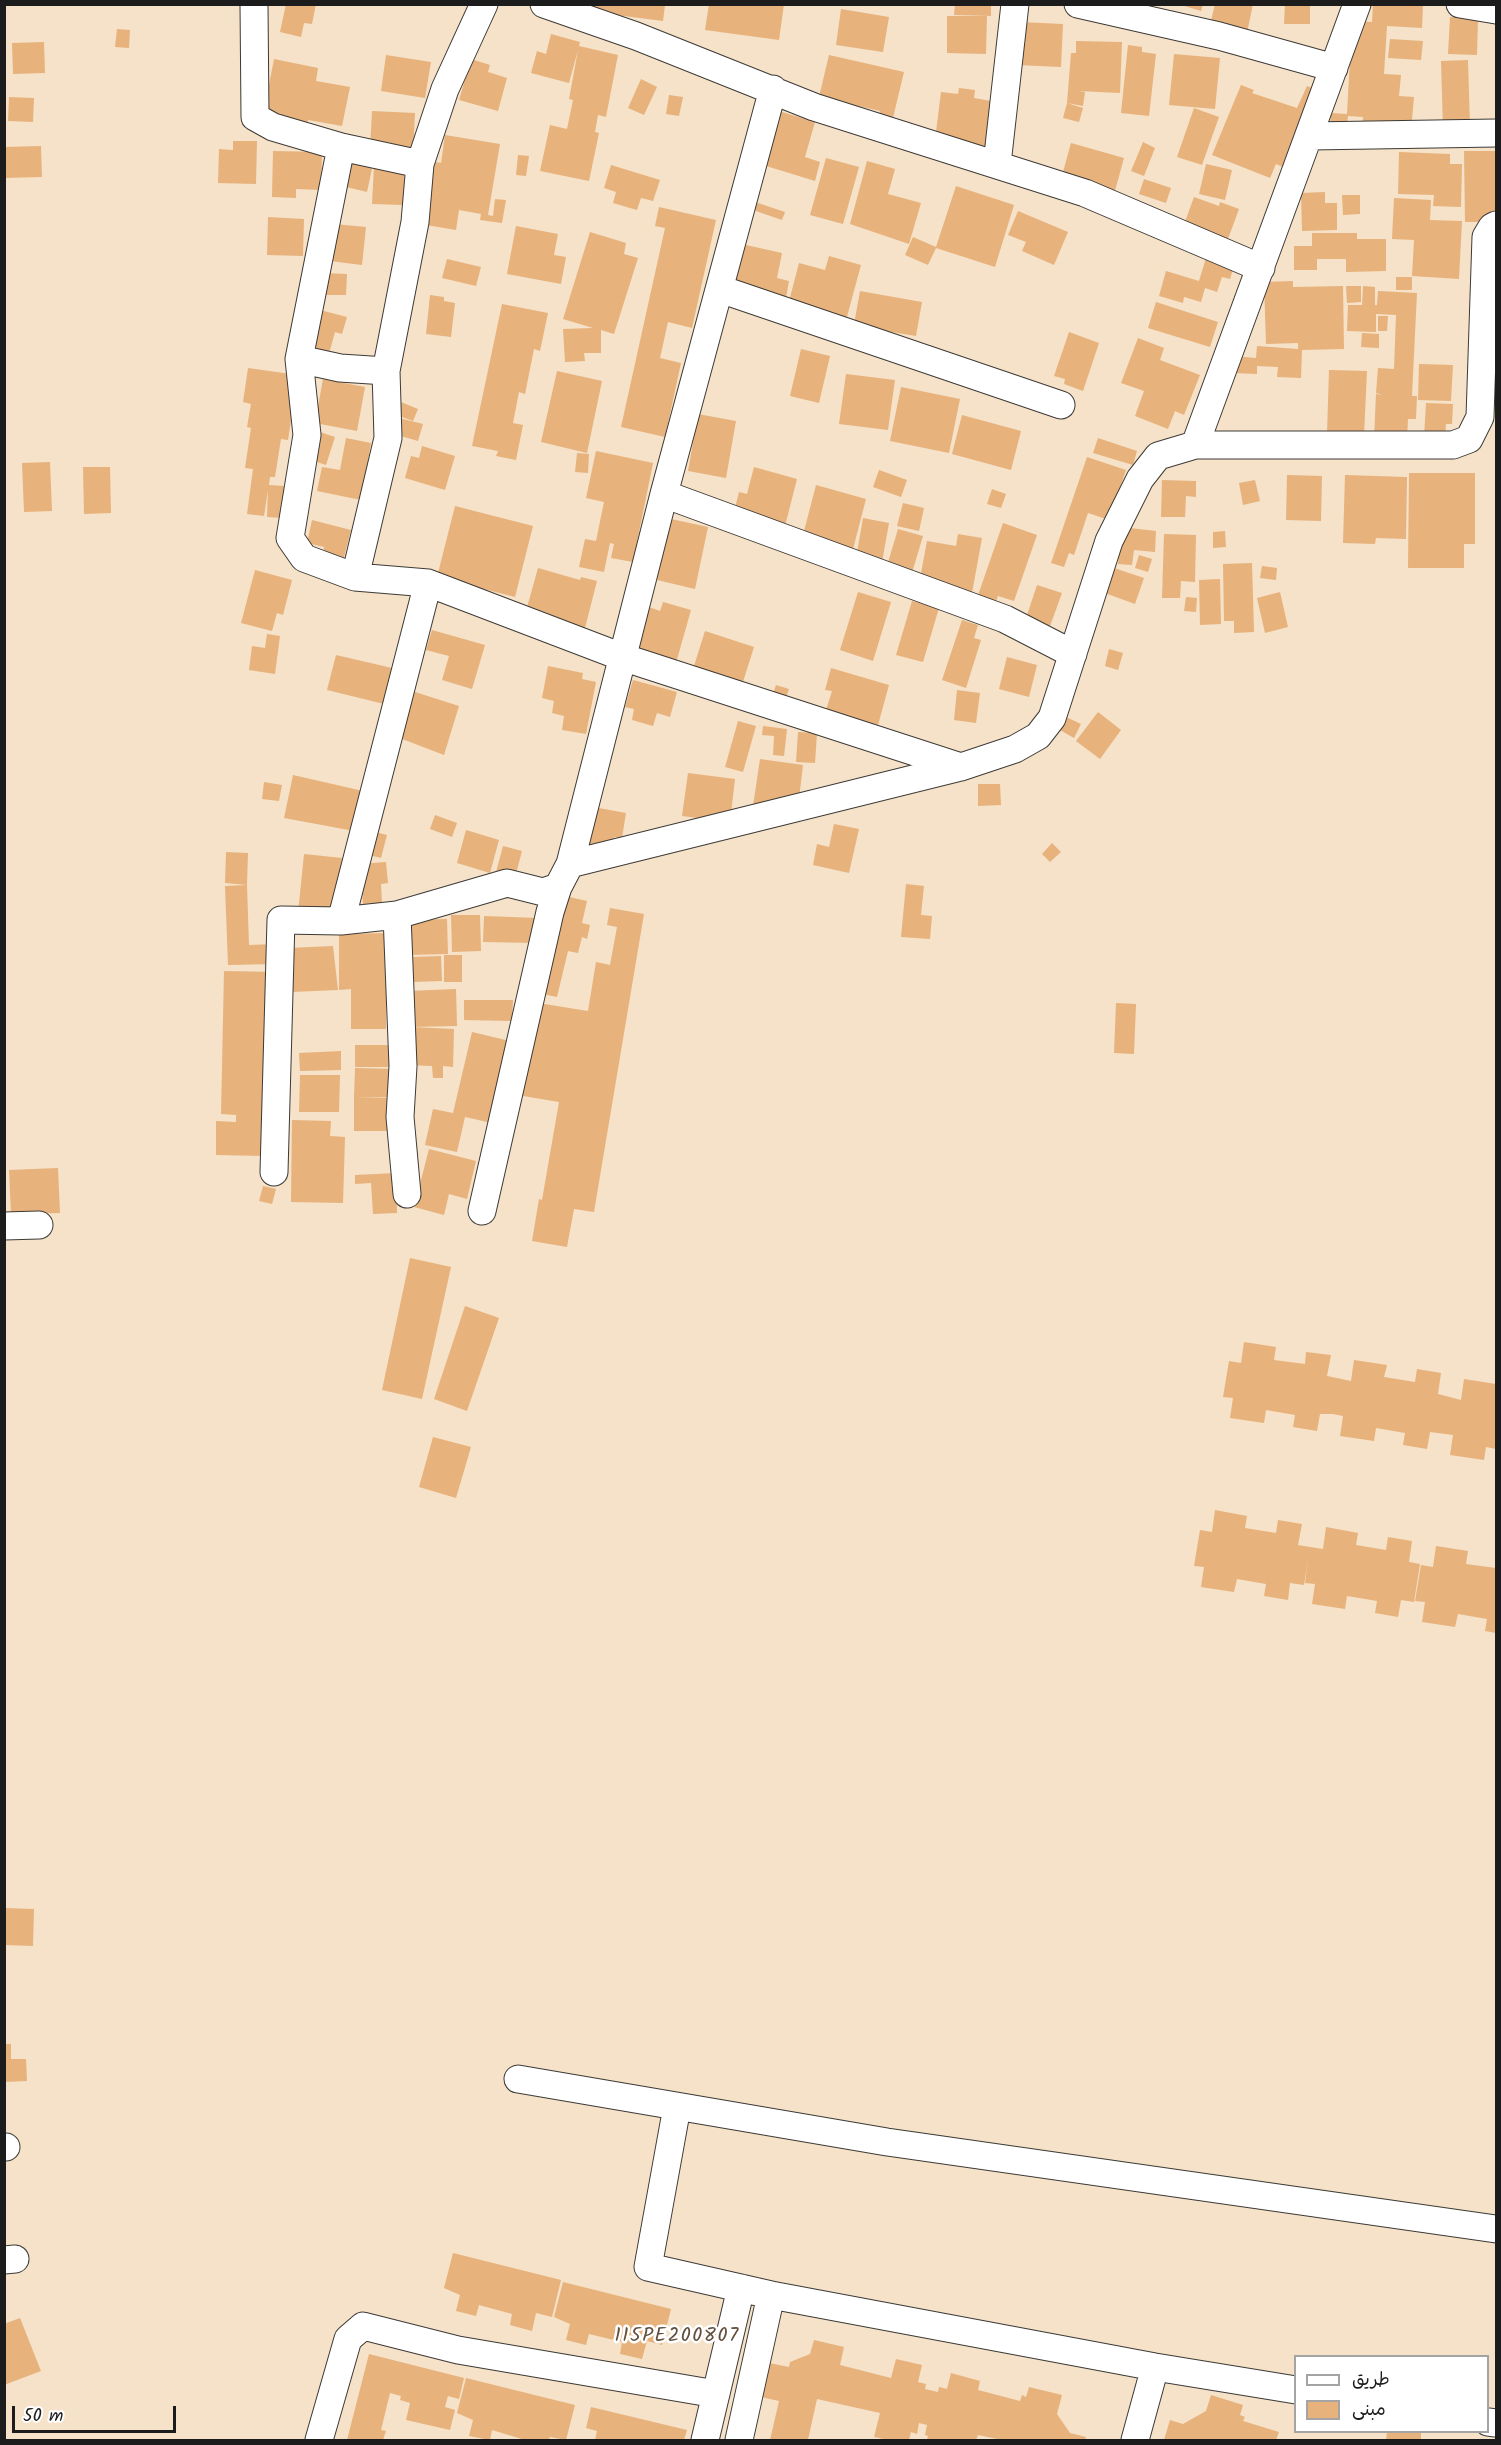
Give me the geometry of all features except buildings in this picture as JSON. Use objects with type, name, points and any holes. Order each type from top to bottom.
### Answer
[{"type":"street","points":[[254,4],[255,117],[273,128],[340,147],[420,164]]},
{"type":"street","points":[[356,577],[388,438],[386,371],[415,222],[420,164],[445,89],[484,4]]},
{"type":"street","points":[[544,4],[636,36],[814,107],[1085,193],[1261,268]]},
{"type":"street","points":[[996,164],[1015,4]]},
{"type":"street","points":[[1078,4],[1219,36],[1334,68]]},
{"type":"street","points":[[1195,445],[1311,136],[1357,4]]},
{"type":"street","points":[[1460,4],[1497,10]]},
{"type":"street","points":[[482,1212],[550,912],[564,875],[773,89]]},
{"type":"street","points":[[1311,136],[1497,133]]},
{"type":"street","points":[[340,147],[299,359],[307,435],[290,538],[304,558],[356,577],[428,583],[622,657],[961,767]]},
{"type":"street","points":[[274,1172],[281,920],[340,921],[397,915],[507,884],[543,892],[564,875],[961,767],[1016,749],[1038,736],[1052,718],[1109,541],[1140,479],[1158,456],[1195,445],[1453,445],[1469,439],[1488,416],[1486,237],[1492,227],[1497,225]]},
{"type":"street","points":[[720,289],[1061,405]]},
{"type":"street","points":[[299,359],[340,368],[386,371]]},
{"type":"street","points":[[664,494],[1005,619],[1073,654]]},
{"type":"street","points":[[340,921],[428,583]]},
{"type":"street","points":[[397,915],[403,1066],[400,1117],[407,1194]]},
{"type":"street","points":[[4,1226],[39,1225]]},
{"type":"street","points":[[518,2079],[887,2142],[1497,2229]]},
{"type":"street","points":[[677,2107],[648,2267],[771,2295],[1155,2367],[1294,2390]]},
{"type":"street","points":[[705,2440],[741,2288]]},
{"type":"street","points":[[739,2440],[771,2295]]},
{"type":"street","points":[[319,2440],[348,2339],[363,2326],[458,2350],[716,2394]]},
{"type":"street","points":[[1135,2440],[1155,2367]]},
{"type":"district","name":"115PE200807","points":[[677,2338]]}]
